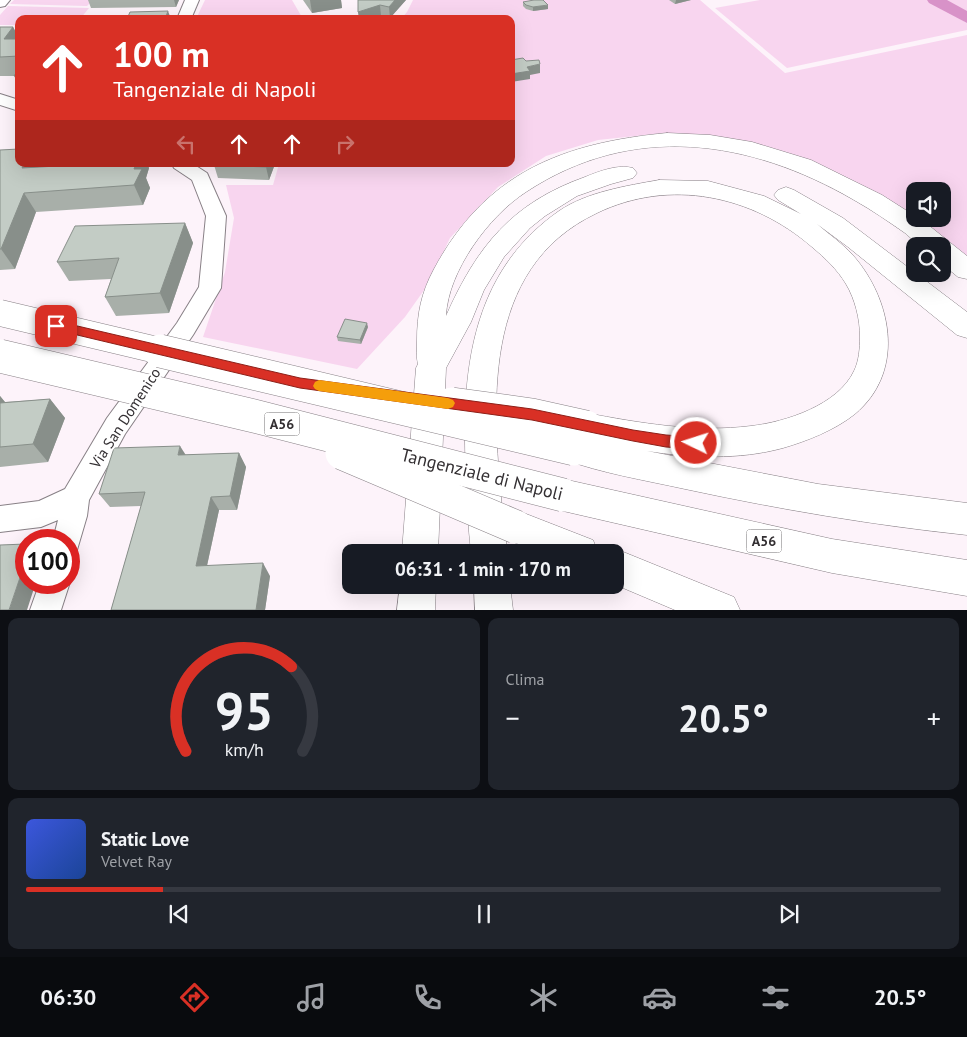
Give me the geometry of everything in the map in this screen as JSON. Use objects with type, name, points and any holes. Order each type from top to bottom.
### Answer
[{"type":"highway","points":[[420,544],[433,304],[446,272],[467,234],[494,205],[538,173],[573,156],[608,146],[652,140],[700,141],[751,149],[812,169],[856,190],[891,211],[927,237]]},
{"type":"highway","points":[[431,368],[483,268],[508,236],[536,210],[561,195],[586,184],[624,174],[663,169],[731,176],[778,191],[824,216],[967,328]]},
{"type":"highway","points":[[488,544],[481,450],[485,351],[503,293],[516,268],[529,250],[562,220],[597,200],[637,189],[678,186],[722,191],[764,205],[805,227],[840,257],[865,293],[872,313],[875,332],[874,353],[870,370],[861,387],[847,402],[832,413],[789,433],[759,439],[696,443],[580,438]]},
{"type":"highway","points":[[951,257],[967,270]]},
{"type":"highway","points":[[0,313],[300,383],[532,415],[580,438],[777,493],[899,512],[967,519]]},
{"type":"highway","name":"Tangenziale di Napoli","points":[[0,356],[258,418],[563,495],[822,554],[920,572],[967,578]]},
{"type":"highway","points":[[258,418],[560,544]]},
{"type":"highway","points":[[624,570],[721,610]]},
{"type":"highway","points":[[416,610],[417,594]]},
{"type":"highway","points":[[493,594],[494,610]]},
{"type":"street","points":[[0,3],[3,0]]},
{"type":"street","points":[[186,15],[192,0]]},
{"type":"street","points":[[0,99],[15,105]]},
{"type":"street","name":"Via San Domenico","points":[[75,498],[116,426],[184,329],[210,288],[216,216],[200,178],[186,167]]},
{"type":"street","points":[[0,519],[41,514],[75,498]]},
{"type":"street","points":[[70,529],[75,498]]},
{"type":"street","points":[[46,610],[51,594]]},
{"type":"shaded area","points":[[14,0],[93,0],[87,6],[10,4]]},
{"type":"shaded area","points":[[205,0],[292,0],[301,15],[198,15]]},
{"type":"shaded area","points":[[413,0],[700,0],[785,73],[967,35],[967,262],[951,250],[951,237],[934,237],[921,227],[951,227],[951,182],[906,182],[906,215],[899,210],[721,139],[664,133],[598,140],[546,156],[498,187],[450,238],[427,286],[405,317],[357,369],[203,337],[225,272],[234,218],[226,185],[273,185],[278,167],[515,167],[515,15],[404,15]]},
{"type":"shaded area","points":[[760,0],[928,0],[967,23],[967,30],[787,68],[715,8]]},
{"type":"shaded area","points":[[938,0],[967,0],[967,18]]},
{"type":"shaded area","points":[[8,6],[89,8],[83,15],[15,15],[15,25],[0,25],[0,15]]},
{"type":"building","points":[[358,0],[395,0],[389,7],[380,5],[358,12]]},
{"type":"building","points":[[543,0],[548,5],[533,7],[523,2]]},
{"type":"building","points":[[168,11],[166,15],[129,15],[130,12]]},
{"type":"building","points":[[0,27],[13,27],[4,39],[15,39],[15,56],[0,57]]},
{"type":"building","points":[[523,58],[526,61],[539,60],[540,64],[527,67],[530,71],[515,73],[515,59]]},
{"type":"building","points":[[15,149],[15,167],[22,168],[135,167],[134,169],[142,169],[134,185],[24,193],[0,249],[0,150]]},
{"type":"building","points":[[185,223],[160,293],[105,297],[119,258],[57,262],[75,226]]},
{"type":"building","points":[[345,319],[367,323],[360,340],[337,337]]},
{"type":"building","points":[[50,399],[33,444],[0,447],[0,403]]},
{"type":"building","points":[[180,446],[178,455],[239,453],[230,496],[211,497],[196,566],[263,563],[256,610],[111,610],[145,492],[99,494],[114,448]]},
{"type":"building","points":[[15,544],[15,592],[9,610],[0,610],[0,545]]},
{"type":"waterway","points":[[935,0],[967,18]]},
{"type":"slow traffic","points":[[319,386],[448,403]]},
{"type":"route","points":[[56,326],[300,383],[532,415],[633,436],[696,443]]}]
